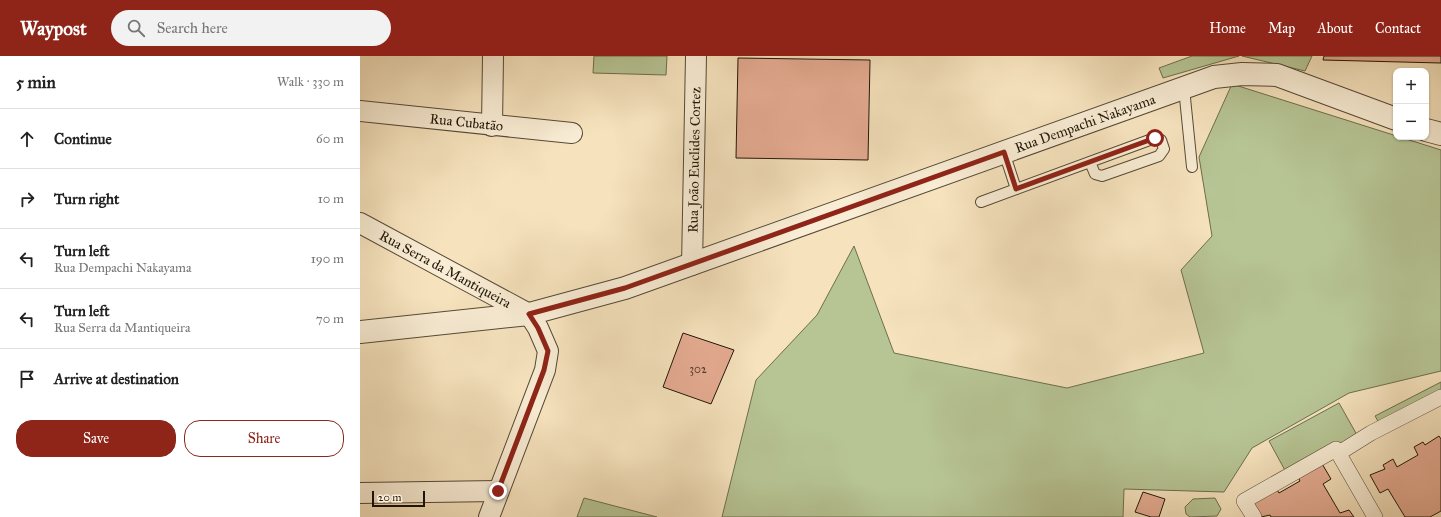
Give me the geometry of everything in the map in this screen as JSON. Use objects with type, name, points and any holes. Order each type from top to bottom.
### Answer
[{"type":"street","points":[[492,126],[493,56]]},
{"type":"street","name":"Rua João Euclides Cortez","points":[[692,265],[696,56]]},
{"type":"street","name":"Rua Dempachi Nakayama","points":[[360,332],[529,314],[625,288],[1221,76],[1242,74],[1277,75],[1393,117]]},
{"type":"street","name":"Rua Cubatão","points":[[360,110],[492,126],[572,133]]},
{"type":"street","points":[[1429,131],[1441,134]]},
{"type":"street","name":"Rua Serra da Mantiqueira","points":[[360,223],[529,314]]},
{"type":"street","points":[[489,517],[544,370],[548,351],[538,328],[529,314]]},
{"type":"street","points":[[1339,453],[1371,433],[1441,397]]},
{"type":"street","points":[[1254,517],[1244,501],[1336,449],[1375,517]]},
{"type":"street","points":[[360,493],[498,491]]},
{"type":"lane","points":[[1184,88],[1192,167]]},
{"type":"lane","points":[[981,202],[1155,138],[1161,140],[1164,149],[1159,156],[1102,176],[1095,174],[1090,162]]},
{"type":"lane","points":[[1004,152],[1016,189]]},
{"type":"green space","points":[[594,56],[667,56],[666,75],[593,73]]},
{"type":"green space","points":[[1192,56],[1239,56],[1163,78],[1159,68]]},
{"type":"green space","points":[[1242,56],[1312,56],[1305,71]]},
{"type":"green space","points":[[1232,84],[1393,135],[1393,140],[1409,140],[1441,150],[1441,371],[1349,393],[1252,448],[1224,492],[1124,489],[1123,517],[722,517],[756,380],[817,315],[854,246],[894,353],[1067,388],[1204,353],[1181,270],[1212,236],[1199,157]]},
{"type":"green space","points":[[1441,382],[1441,394],[1381,426],[1375,416]]},
{"type":"green space","points":[[1339,403],[1357,435],[1287,474],[1269,441]]},
{"type":"green space","points":[[584,498],[657,517],[577,517]]},
{"type":"green space","points":[[1215,498],[1221,509],[1217,516],[1190,517],[1186,514],[1185,507],[1193,499]]},
{"type":"building","points":[[1324,56],[1441,56],[1441,63],[1323,60]]},
{"type":"building","points":[[738,58],[870,60],[868,160],[736,158]]},
{"type":"building","points":[[683,333],[734,350],[711,404],[663,387]]},
{"type":"building","points":[[1439,436],[1441,439],[1441,511],[1430,517],[1405,517],[1388,489],[1380,493],[1370,475],[1385,469],[1383,465],[1393,459],[1397,467],[1418,455],[1414,447],[1423,442],[1425,445]]},
{"type":"building","points":[[1321,462],[1331,479],[1323,484],[1340,513],[1349,510],[1354,517],[1271,517],[1270,515],[1261,517],[1252,501],[1274,485],[1279,493],[1300,481],[1296,473]]},
{"type":"building","points":[[1143,492],[1165,499],[1159,517],[1151,517],[1135,512]]},
{"type":"route","points":[[498,491],[544,370],[548,351],[538,328],[529,314],[625,288],[1004,152],[1016,189],[1155,138]]}]
